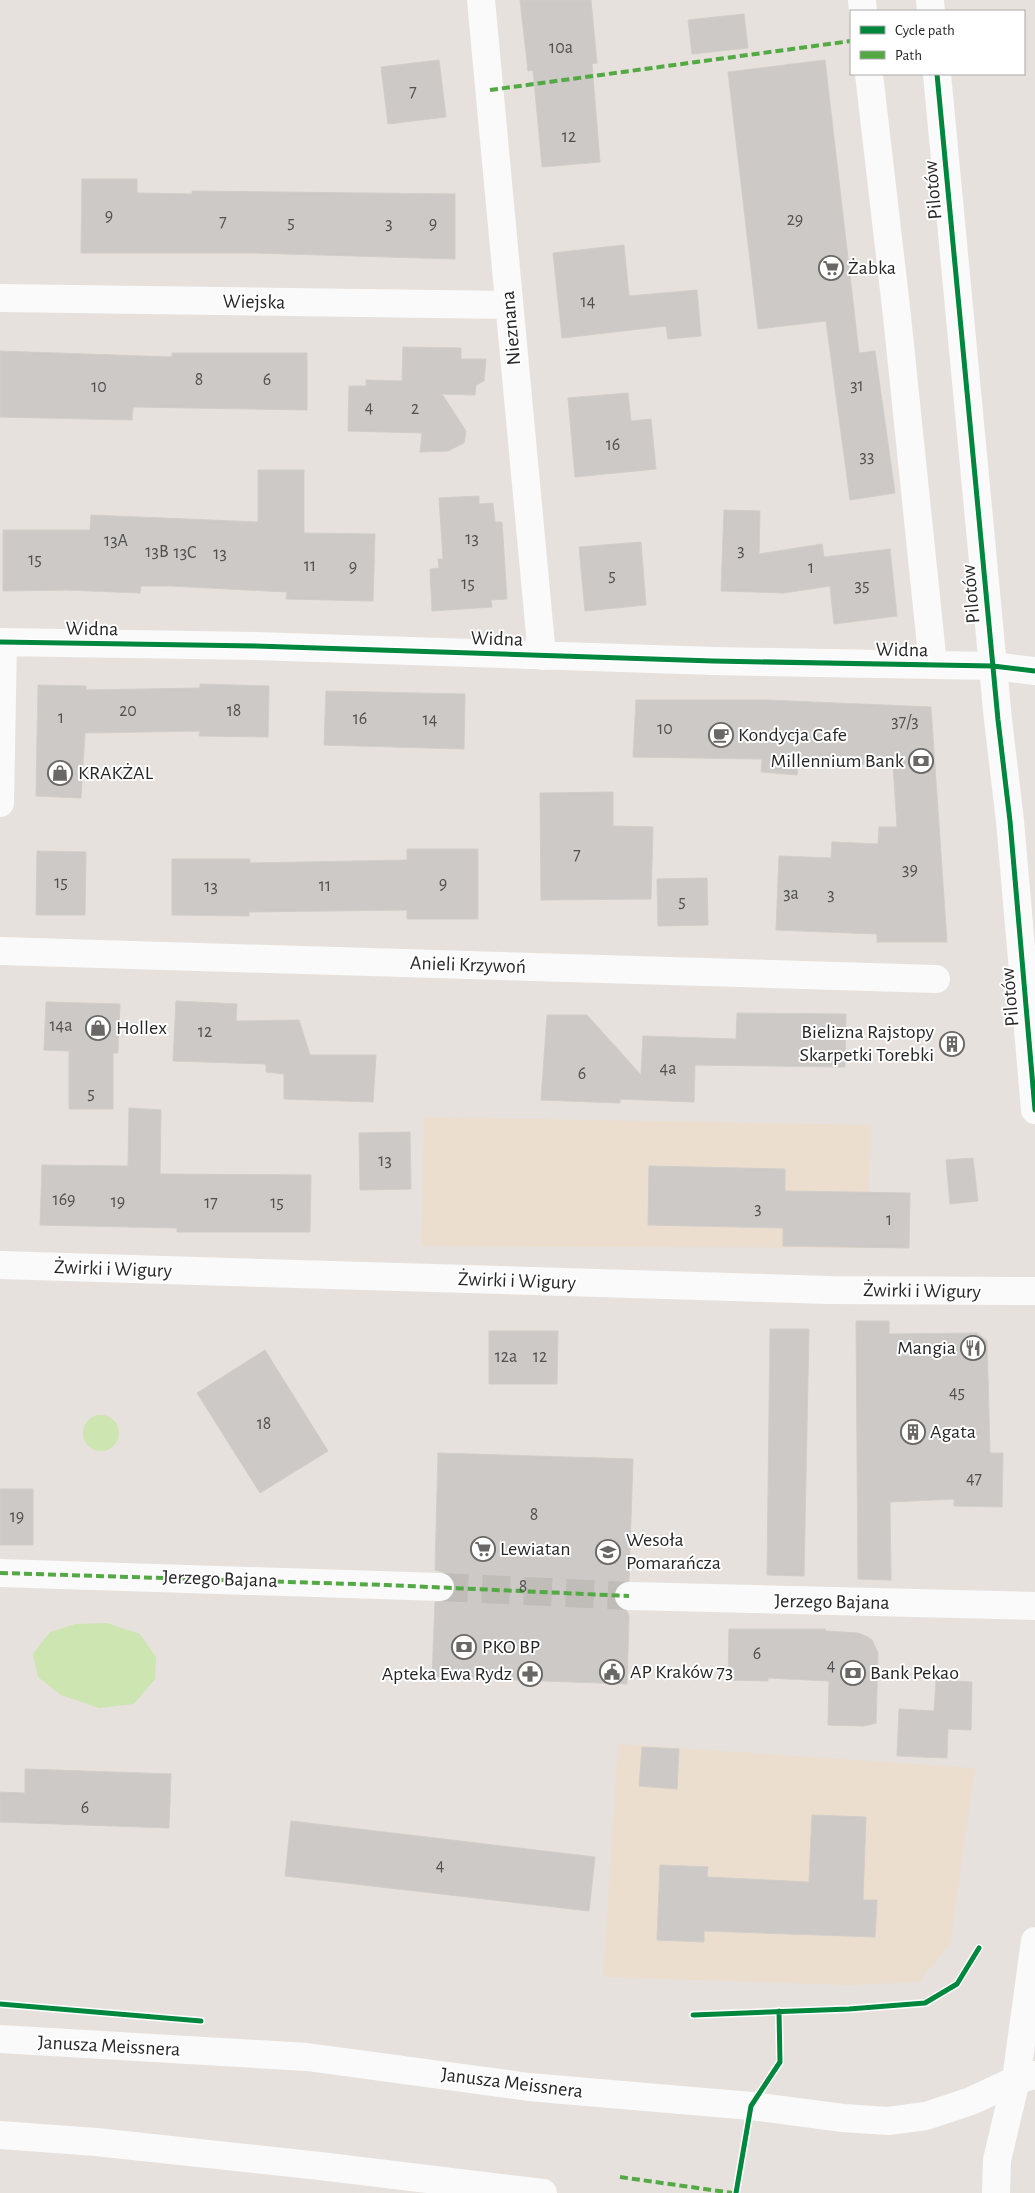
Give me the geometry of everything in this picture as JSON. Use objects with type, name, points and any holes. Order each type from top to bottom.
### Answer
[{"type":"street","name":"Nieznana","points":[[481,0],[542,656]]},
{"type":"street","points":[[869,75],[934,665]]},
{"type":"street","name":"Pilotów","points":[[937,75],[993,666],[1010,821],[1035,1110]]},
{"type":"street","name":"Wiejska","points":[[0,298],[508,305]]},
{"type":"street","points":[[0,803],[1,642]]},
{"type":"street","name":"Widna","points":[[1,642],[256,646],[542,656],[993,666],[1035,671]]},
{"type":"street","name":"Anieli Krzywoń","points":[[0,951],[936,979]]},
{"type":"street","name":"Żwirki i Wigury","points":[[0,1265],[830,1290],[1035,1291]]},
{"type":"street","name":"Jerzego Bajana","points":[[0,1573],[440,1587]]},
{"type":"street","name":"Jerzego Bajana","points":[[629,1596],[1035,1606]]},
{"type":"street","points":[[996,2193],[997,2160],[1025,2077],[1035,1941]]},
{"type":"street","name":"Janusza Meissnera","points":[[0,2039],[307,2057],[529,2087],[674,2098],[843,2118],[888,2121],[926,2116],[971,2101],[1025,2077]]},
{"type":"street","points":[[0,2135],[96,2142],[544,2193]]},
{"type":"shaded area","points":[[424,1117],[871,1125],[867,1248],[421,1246]]},
{"type":"shaded area","points":[[618,1744],[975,1768],[950,1944],[919,1982],[851,1985],[603,1977]]},
{"type":"green space","points":[[101,1415],[108,1416],[114,1420],[118,1426],[118,1440],[114,1446],[108,1450],[101,1451],[94,1450],[88,1446],[84,1440],[83,1433],[84,1426],[88,1420],[94,1416]]},
{"type":"green space","points":[[107,1623],[140,1634],[156,1657],[155,1679],[134,1704],[99,1708],[61,1695],[38,1677],[33,1654],[50,1632],[76,1624]]},
{"type":"building","points":[[520,0],[591,0],[597,63],[592,64],[600,162],[542,167],[533,70],[528,71]]},
{"type":"building","points":[[744,14],[748,48],[692,54],[688,20]]},
{"type":"building","points":[[439,60],[446,117],[388,124],[381,67]]},
{"type":"building","points":[[825,60],[859,353],[875,351],[895,493],[850,500],[826,321],[758,329],[728,72]]},
{"type":"building","points":[[82,179],[137,179],[137,193],[192,194],[192,191],[455,194],[455,259],[254,253],[81,253]]},
{"type":"building","points":[[624,245],[629,296],[697,290],[701,336],[668,339],[666,326],[562,338],[553,253]]},
{"type":"building","points":[[403,347],[461,348],[461,359],[486,359],[484,381],[476,385],[475,395],[442,394],[466,431],[464,443],[448,451],[420,452],[422,433],[348,431],[349,386],[366,386],[366,380],[402,381]]},
{"type":"building","points":[[0,351],[172,357],[172,353],[307,353],[307,410],[133,407],[132,420],[0,417]]},
{"type":"building","points":[[628,393],[631,421],[651,419],[656,469],[575,477],[568,398]]},
{"type":"building","points":[[258,470],[304,470],[304,533],[375,534],[373,601],[286,599],[287,592],[170,586],[141,586],[140,593],[66,590],[3,591],[3,530],[90,530],[91,515],[258,522]]},
{"type":"building","points":[[479,496],[479,504],[493,503],[495,522],[502,522],[507,599],[491,600],[492,607],[432,611],[430,569],[439,568],[438,559],[443,559],[439,498]]},
{"type":"building","points":[[724,510],[760,511],[759,554],[822,544],[824,557],[890,549],[897,616],[834,624],[830,586],[784,593],[721,591]]},
{"type":"building","points":[[641,542],[646,605],[585,611],[579,547]]},
{"type":"building","points":[[200,684],[269,686],[268,737],[199,736],[200,731],[85,733],[81,798],[36,796],[38,685],[86,686],[86,690],[200,688]]},
{"type":"building","points":[[326,691],[465,694],[464,749],[324,745]]},
{"type":"building","points":[[636,700],[766,700],[931,707],[947,942],[877,942],[877,934],[776,930],[779,856],[831,858],[832,842],[878,844],[879,827],[897,827],[893,764],[798,766],[797,775],[761,772],[762,759],[633,757]]},
{"type":"building","points":[[613,792],[613,826],[653,827],[651,899],[541,900],[540,793]]},
{"type":"building","points":[[407,849],[478,849],[478,919],[407,919],[407,910],[249,912],[249,916],[172,915],[172,859],[250,859],[250,863],[407,860]]},
{"type":"building","points":[[37,851],[86,852],[85,915],[36,915]]},
{"type":"building","points":[[707,878],[708,925],[658,926],[657,879]]},
{"type":"building","points":[[176,1001],[237,1004],[236,1021],[299,1020],[310,1055],[376,1055],[373,1102],[284,1099],[284,1074],[266,1072],[266,1064],[173,1061]]},
{"type":"building","points":[[46,1002],[120,1004],[118,1053],[113,1053],[113,1109],[69,1109],[69,1051],[44,1050]]},
{"type":"building","points":[[737,1013],[846,1014],[845,1067],[695,1065],[694,1102],[620,1099],[620,1103],[541,1100],[547,1015],[587,1015],[641,1075],[643,1036],[736,1039]]},
{"type":"building","points":[[129,1108],[161,1110],[160,1174],[311,1175],[310,1232],[177,1232],[177,1228],[40,1225],[42,1165],[128,1166]]},
{"type":"building","points":[[410,1132],[411,1189],[360,1190],[359,1133]]},
{"type":"building","points":[[973,1158],[978,1201],[950,1204],[946,1160]]},
{"type":"building","points":[[649,1166],[785,1169],[785,1191],[910,1193],[909,1248],[783,1246],[783,1228],[648,1225]]},
{"type":"building","points":[[856,1321],[889,1321],[889,1334],[977,1333],[987,1341],[990,1453],[1003,1453],[1002,1507],[954,1506],[954,1499],[890,1502],[891,1580],[858,1579]]},
{"type":"building","points":[[770,1329],[809,1329],[804,1576],[767,1575]]},
{"type":"building","points":[[489,1331],[558,1331],[557,1384],[489,1384]]},
{"type":"building","points":[[265,1350],[328,1451],[260,1493],[197,1393]]},
{"type":"building","points":[[438,1453],[633,1459],[629,1581],[621,1583],[616,1587],[613,1595],[616,1604],[620,1609],[627,1611],[629,1616],[627,1684],[432,1677],[435,1602],[448,1600],[456,1588],[454,1580],[449,1574],[435,1570]]},
{"type":"building","points":[[0,1489],[33,1489],[33,1545],[0,1545]]},
{"type":"building","points":[[729,1629],[825,1629],[826,1631],[858,1633],[866,1636],[872,1640],[878,1653],[876,1723],[864,1726],[828,1725],[829,1681],[768,1678],[768,1681],[728,1680]]},
{"type":"building","points":[[936,1680],[972,1682],[971,1730],[948,1729],[947,1758],[897,1756],[899,1709],[934,1711]]},
{"type":"building","points":[[642,1747],[679,1749],[677,1789],[639,1786]]},
{"type":"building","points":[[25,1769],[171,1774],[169,1828],[0,1822],[0,1792],[25,1793]]},
{"type":"building","points":[[812,1815],[866,1817],[863,1900],[877,1900],[875,1937],[704,1931],[704,1942],[657,1940],[660,1865],[708,1867],[707,1877],[809,1882]]},
{"type":"building","points":[[291,1821],[595,1857],[589,1911],[285,1876]]},
{"type":"tunnel","points":[[440,1587],[629,1596]]},
{"type":"marked path","points":[[490,90],[850,41]]},
{"type":"marked path","points":[[0,1573],[386,1585],[629,1596]]},
{"type":"marked path","points":[[620,2177],[733,2193]]},
{"type":"cycle path","points":[[937,75],[998,720],[1010,821],[1035,1110]]},
{"type":"cycle path","points":[[0,642],[256,646],[713,661],[993,666],[1035,671]]},
{"type":"cycle path","points":[[693,2015],[849,2009],[925,2003],[957,1984],[979,1948]]},
{"type":"cycle path","points":[[0,2004],[201,2021]]},
{"type":"cycle path","points":[[736,2193],[751,2106],[780,2062],[779,2011]]},
{"type":"place","name":"Żabka","points":[[831,268]]},
{"type":"place","name":"Kondycja Cafe","points":[[721,735]]},
{"type":"place","name":"Millennium Bank","points":[[921,761]]},
{"type":"place","name":"KRAKŻAL","points":[[60,773]]},
{"type":"place","name":"Hollex","points":[[98,1028]]},
{"type":"place","name":"Bielizna Rajstopy Skarpetki Torebki","points":[[952,1044]]},
{"type":"place","name":"Mangia","points":[[973,1348]]},
{"type":"place","name":"Agata","points":[[913,1432]]},
{"type":"place","name":"Lewiatan","points":[[483,1549]]},
{"type":"place","name":"Wesoła Pomarańcza","points":[[608,1552]]},
{"type":"place","name":"PKO BP","points":[[464,1647]]},
{"type":"place","name":"AP Kraków 73","points":[[612,1672]]},
{"type":"place","name":"Bank Pekao","points":[[853,1673]]},
{"type":"place","name":"Apteka Ewa Rydz","points":[[530,1674]]}]
